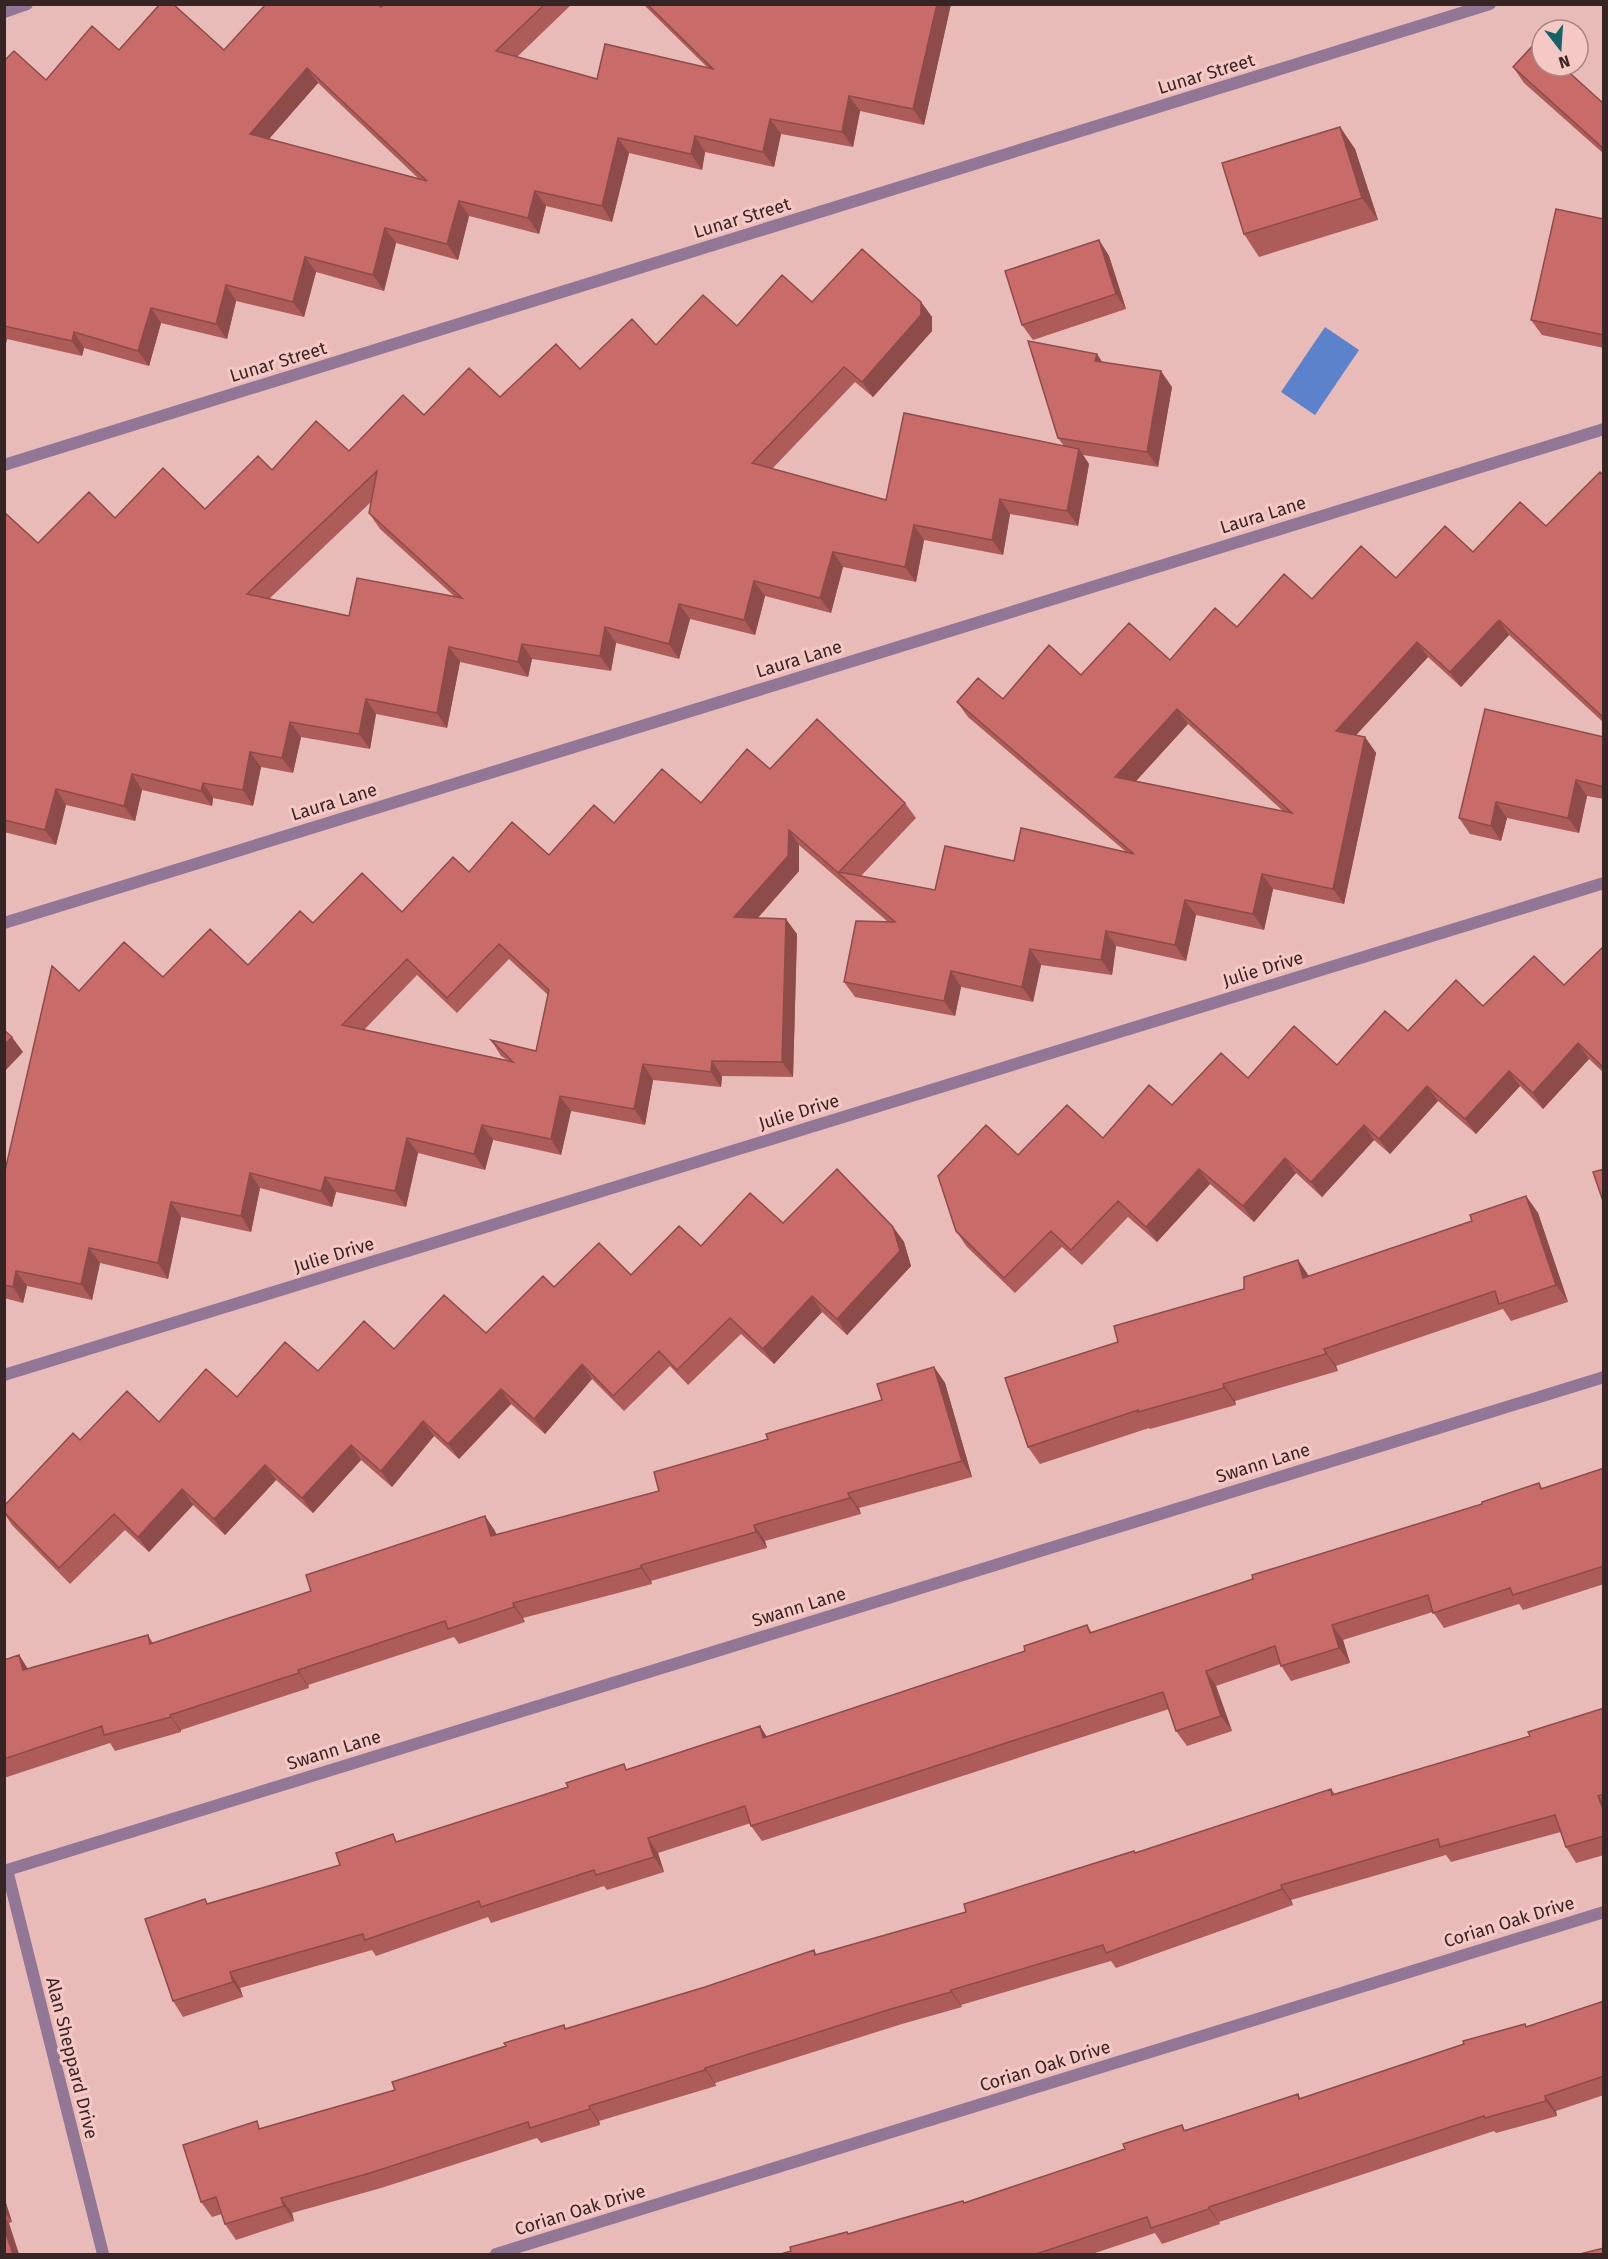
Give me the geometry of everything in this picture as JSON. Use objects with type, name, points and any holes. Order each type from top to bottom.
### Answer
[{"type":"street","points":[[4,12],[27,4]]},
{"type":"street","name":"Lunar Street","points":[[4,465],[1490,4]]},
{"type":"street","name":"Laura Lane","points":[[4,923],[1604,429]]},
{"type":"street","name":"Julie Drive","points":[[4,1375],[1604,884]]},
{"type":"street","name":"Swann Lane","points":[[6,1871],[1604,1377]]},
{"type":"street","name":"Alan Sheppard Drive","points":[[6,1871],[103,2254]]},
{"type":"street","name":"Corian Oak Drive","points":[[496,2254],[1604,1912]]},
{"type":"water","points":[[1325,327],[1359,350],[1315,415],[1281,392]]},
{"type":"building","points":[[160,4],[173,4],[224,50],[266,4],[379,4],[381,7],[384,4],[545,4],[496,51],[597,79],[605,44],[713,69],[647,4],[937,4],[913,109],[849,96],[842,132],[770,119],[763,152],[695,136],[691,154],[618,138],[602,206],[535,191],[528,218],[459,201],[447,244],[385,228],[373,275],[305,257],[293,302],[226,285],[216,324],[151,308],[138,351],[74,332],[72,341],[4,326],[4,61],[14,51],[46,80],[92,26],[119,50]],"holes":[[[307,68],[427,181],[250,134]]]},
{"type":"building","points":[[1530,49],[1530,78],[1575,78],[1604,104],[1604,149],[1513,67]]},
{"type":"building","points":[[1340,127],[1362,198],[1244,234],[1222,163]]},
{"type":"building","points":[[1556,209],[1604,219],[1604,335],[1531,320]]},
{"type":"building","points":[[1099,240],[1116,294],[1022,325],[1005,271]]},
{"type":"building","points":[[862,249],[921,302],[921,315],[862,382],[844,367],[752,463],[886,500],[904,413],[1079,449],[1067,511],[1000,499],[992,540],[914,525],[905,567],[833,552],[820,598],[754,581],[744,620],[679,604],[669,644],[605,627],[600,656],[522,644],[518,662],[449,647],[437,713],[366,699],[359,734],[290,722],[282,758],[250,752],[243,790],[203,783],[201,791],[132,774],[124,806],[56,789],[45,830],[4,820],[5,513],[38,543],[89,492],[115,518],[163,468],[205,509],[258,456],[272,470],[316,421],[349,451],[403,395],[424,415],[469,368],[500,397],[556,344],[580,369],[632,319],[656,345],[703,295],[737,326],[782,275],[812,302]],"holes":[[[377,471],[369,513],[462,598],[357,578],[349,616],[247,594]]]},
{"type":"building","points":[[1028,341],[1097,354],[1095,361],[1161,371],[1147,452],[1058,438]]},
{"type":"building","points":[[1600,472],[1604,476],[1604,718],[1499,620],[1450,672],[1417,642],[1336,731],[1365,737],[1333,889],[1262,874],[1253,914],[1185,900],[1175,945],[1106,931],[1101,960],[1030,949],[1022,987],[951,971],[944,1001],[844,982],[856,921],[895,922],[789,830],[788,856],[734,917],[786,919],[782,1062],[712,1061],[711,1072],[643,1064],[634,1109],[560,1096],[551,1139],[482,1125],[474,1154],[407,1138],[395,1191],[325,1177],[321,1191],[250,1173],[241,1216],[171,1202],[158,1263],[89,1248],[81,1284],[16,1271],[13,1287],[4,1285],[4,1175],[52,966],[79,991],[124,942],[163,977],[210,929],[248,965],[300,911],[313,923],[362,873],[402,912],[453,857],[469,872],[512,822],[549,855],[594,805],[614,823],[662,769],[701,803],[747,749],[770,769],[817,719],[905,803],[839,872],[935,890],[945,846],[1014,861],[1021,828],[1134,854],[957,702],[978,678],[1003,699],[1049,645],[1081,675],[1129,623],[1170,660],[1215,608],[1237,627],[1284,574],[1312,599],[1361,546],[1396,578],[1445,526],[1473,552],[1520,502],[1546,526]],"holes":[[[1177,709],[1292,813],[1115,777]],[[499,944],[549,990],[536,1051],[491,1040],[513,1062],[342,1025],[407,959],[447,998]]]},
{"type":"building","points":[[1485,709],[1604,737],[1604,787],[1576,780],[1568,818],[1496,802],[1491,826],[1459,818]]},
{"type":"building","points":[[1604,946],[1604,1068],[1578,1043],[1533,1093],[1509,1071],[1465,1119],[1427,1086],[1379,1139],[1364,1125],[1311,1182],[1285,1158],[1243,1206],[1199,1169],[1146,1227],[1118,1201],[1071,1250],[1051,1231],[1004,1278],[956,1231],[938,1176],[986,1125],[1018,1155],[1067,1105],[1103,1138],[1149,1085],[1172,1105],[1221,1053],[1248,1078],[1294,1026],[1337,1065],[1385,1011],[1408,1031],[1456,980],[1483,1006],[1534,956],[1564,985]]},
{"type":"building","points":[[4,1030],[12,1037],[4,1045]]},
{"type":"building","points":[[837,1169],[893,1227],[900,1251],[837,1319],[812,1296],[763,1349],[730,1318],[677,1370],[659,1351],[613,1396],[582,1364],[534,1419],[501,1389],[448,1444],[423,1421],[381,1471],[351,1445],[302,1498],[265,1465],[214,1519],[182,1489],[138,1537],[114,1514],[59,1568],[4,1512],[4,1506],[73,1433],[80,1440],[127,1391],[159,1422],[206,1369],[237,1397],[285,1342],[318,1371],[364,1321],[394,1349],[444,1295],[486,1333],[543,1276],[554,1287],[599,1243],[631,1275],[679,1226],[701,1246],[750,1193],[783,1223]]},
{"type":"building","points":[[1604,1169],[1604,1204],[1593,1172]]},
{"type":"building","points":[[1526,1196],[1556,1285],[1499,1304],[1495,1291],[1324,1349],[1326,1354],[1223,1384],[1224,1388],[1138,1412],[1138,1410],[1028,1447],[1005,1378],[1118,1342],[1114,1326],[1244,1289],[1244,1277],[1298,1260],[1303,1278],[1472,1221],[1470,1215]]},
{"type":"building","points":[[934,1367],[962,1461],[848,1493],[850,1498],[754,1525],[756,1532],[641,1565],[641,1568],[513,1603],[514,1607],[448,1629],[445,1621],[298,1670],[299,1673],[170,1715],[171,1717],[104,1735],[102,1726],[4,1759],[4,1660],[19,1655],[23,1670],[148,1635],[150,1644],[311,1591],[306,1575],[485,1516],[491,1536],[659,1491],[654,1472],[768,1439],[766,1434],[882,1400],[877,1384]]},
{"type":"building","points":[[1604,1468],[1604,1566],[1513,1595],[1510,1588],[1433,1613],[1428,1595],[1332,1625],[1339,1648],[1281,1666],[1275,1646],[1206,1671],[1221,1716],[1176,1731],[1163,1692],[751,1826],[745,1806],[648,1838],[654,1857],[596,1875],[594,1870],[481,1907],[479,1901],[365,1940],[363,1934],[230,1972],[233,1982],[173,2001],[145,1919],[205,1899],[207,1904],[340,1865],[336,1853],[393,1834],[396,1842],[568,1787],[566,1783],[624,1764],[626,1770],[760,1726],[763,1738],[1025,1651],[1024,1646],[1087,1625],[1090,1633],[1253,1579],[1252,1575],[1482,1504],[1482,1502],[1539,1483],[1541,1489]]},
{"type":"building","points":[[1604,1708],[1604,1794],[1598,1796],[1604,1812],[1604,1836],[1566,1847],[1555,1815],[1440,1847],[1438,1839],[1281,1885],[1282,1889],[1106,1953],[1103,1945],[951,1990],[951,1992],[891,2009],[589,2106],[590,2109],[530,2128],[528,2122],[370,2173],[281,2198],[284,2206],[225,2224],[216,2197],[201,2202],[183,2145],[257,2121],[259,2129],[395,2090],[392,2082],[506,2046],[504,2043],[564,2025],[565,2029],[705,1987],[814,1950],[815,1955],[966,1912],[964,1904],[1134,1851],[1135,1853],[1331,1789],[1332,1795],[1530,1736],[1528,1732]]},
{"type":"building","points":[[1604,2001],[1604,2076],[1545,2096],[1546,2101],[1485,2118],[1484,2116],[1151,2228],[1147,2217],[1036,2254],[781,2254],[791,2251],[790,2247],[847,2232],[848,2234],[963,2201],[964,2203],[1125,2149],[1123,2144],[1182,2125],[1184,2131],[1298,2094],[1299,2099],[1464,2044],[1463,2041],[1525,2024],[1526,2027]]},
{"type":"building","points":[[4,2228],[13,2254],[4,2254]]},
{"type":"building","points":[[1604,2248],[1604,2254],[1580,2254]]}]
